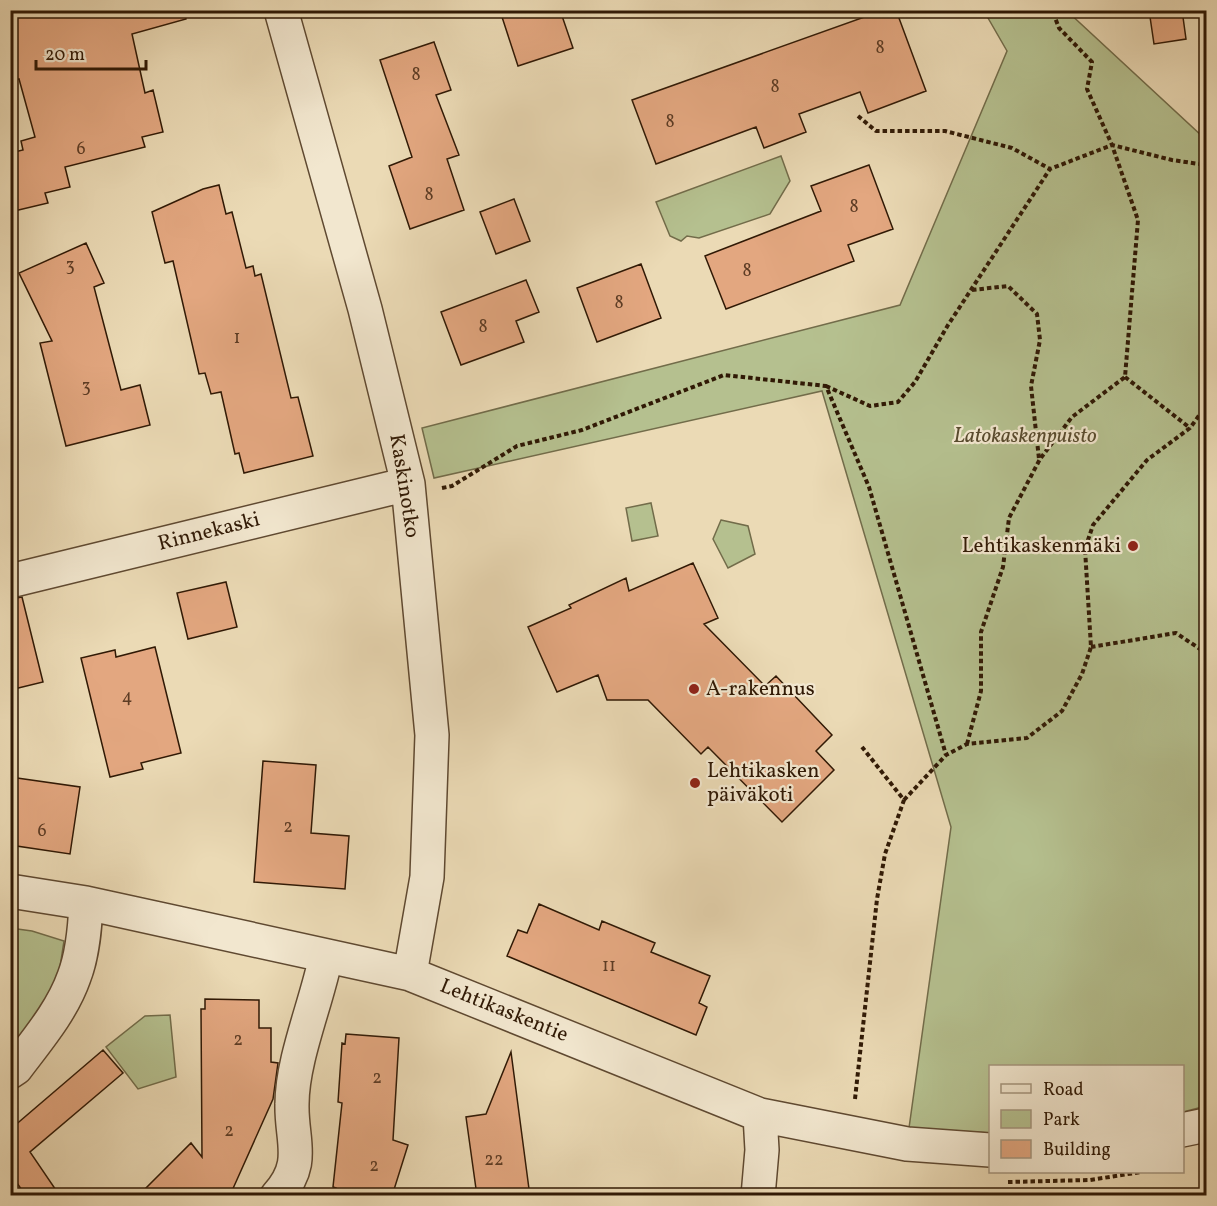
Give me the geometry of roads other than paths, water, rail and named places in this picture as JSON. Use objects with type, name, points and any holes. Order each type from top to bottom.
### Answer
[{"type":"street","name":"Kaskinotko","points":[[280,10],[365,309],[408,484],[432,735],[427,877],[411,974]]},
{"type":"street","name":"Rinnekaski","points":[[10,581],[408,484]]},
{"type":"street","name":"Lehtikaskentie","points":[[10,891],[86,903],[411,974],[760,1115],[907,1144],[989,1150]]},
{"type":"street","points":[[10,1072],[16,1068],[56,1014],[75,977],[85,931],[86,903]]},
{"type":"street","points":[[278,1196],[287,1185],[297,1156],[292,1104],[296,1070],[321,983],[326,956]]},
{"type":"street","points":[[759,1196],[762,1150],[760,1115]]},
{"type":"street","points":[[1184,1130],[1206,1125]]},
{"type":"place","name":"Lehtikaskenmäki","points":[[1133,546]]},
{"type":"place","name":"A-rakennus","points":[[694,689]]},
{"type":"place","name":"Lehtikasken päiväkoti","points":[[695,783]]},
{"type":"park label","name":"Latokaskenpuisto","points":[[1025,436]]}]
